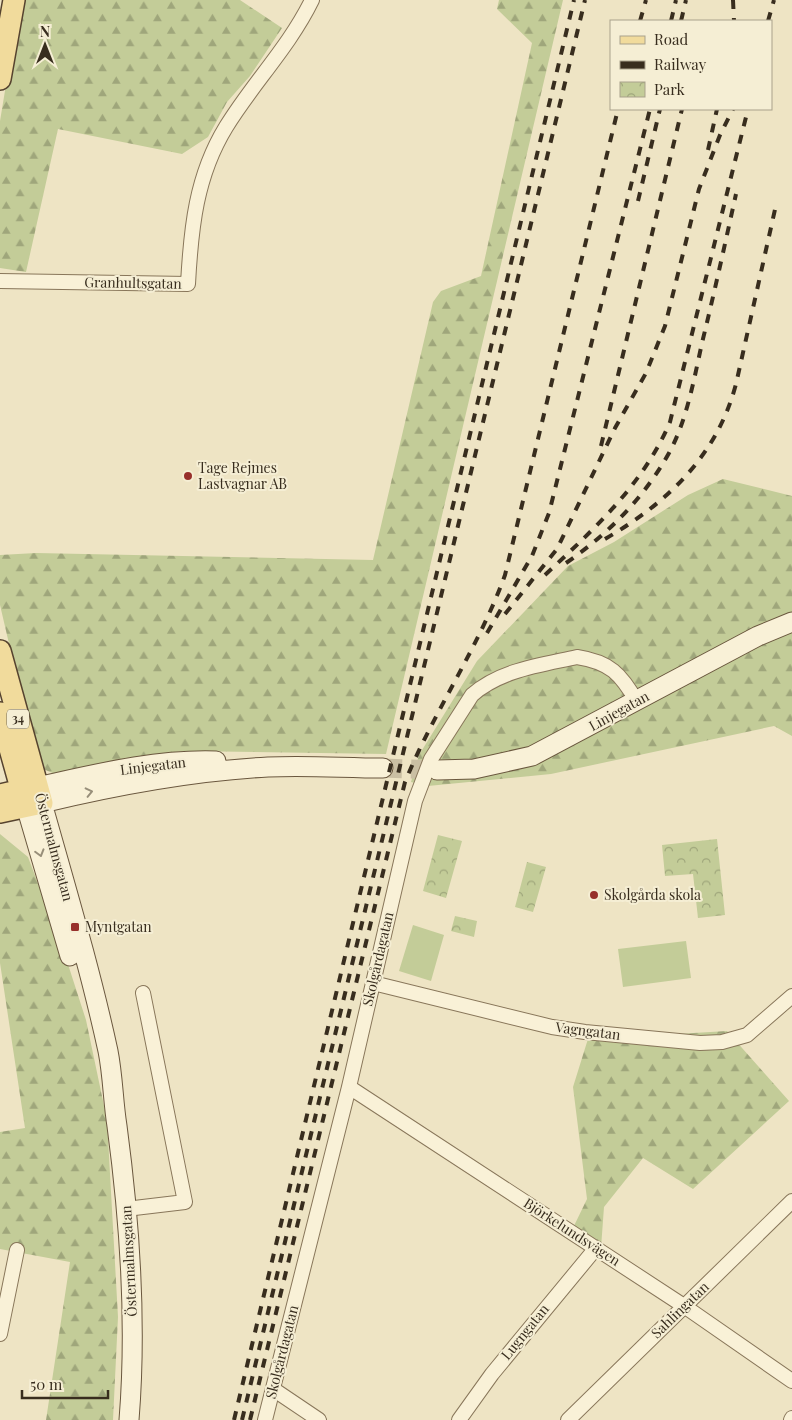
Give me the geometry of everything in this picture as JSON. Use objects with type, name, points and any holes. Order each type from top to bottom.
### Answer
[{"type":"main road","points":[[0,24],[5,0]]},
{"type":"main road","points":[[0,79],[14,0]]},
{"type":"main road","name":"Östermalmsgatan","points":[[0,651],[32,796]]},
{"type":"main road","name":"Östermalmsgatan","points":[[0,713],[32,796]]},
{"type":"main road","points":[[0,795],[32,796]]},
{"type":"main road","points":[[0,812],[32,796]]},
{"type":"street","name":"Granhultsgatan","points":[[0,281],[188,284],[194,212],[209,158],[226,126],[291,38],[312,0]]},
{"type":"street","name":"Linjegatan","points":[[437,770],[474,769],[532,756],[763,634],[792,622]]},
{"type":"street","name":"Skolgårdagatan","points":[[265,1420],[349,1087],[415,801],[431,759],[472,695],[482,686],[500,676],[577,657],[600,663],[617,672],[623,678],[637,702]]},
{"type":"street","name":"Linjegatan","points":[[32,796],[159,778],[269,767],[382,768]]},
{"type":"street","name":"Östermalmsgatan","points":[[32,796],[107,1050],[126,1209],[133,1327],[129,1420]]},
{"type":"street","name":"Vagngatan","points":[[373,983],[561,1029],[700,1043],[722,1042],[747,1035],[792,996]]},
{"type":"street","points":[[126,1209],[185,1202],[143,993]]},
{"type":"street","name":"Björkelundsvägen","points":[[349,1087],[684,1306],[792,1382]]},
{"type":"street","name":"Sahlingatan","points":[[568,1420],[792,1201]]},
{"type":"street","name":"Lugngatan","points":[[459,1420],[492,1374],[596,1248]]},
{"type":"street","points":[[0,1334],[17,1250]]},
{"type":"street","points":[[272,1389],[319,1420]]},
{"type":"green space","points":[[20,0],[240,0],[282,28],[250,76],[227,102],[208,137],[182,154],[58,129],[26,272],[0,268],[0,121]]},
{"type":"green space","points":[[499,0],[563,0],[386,754],[183,751],[142,756],[57,775],[41,768],[27,721],[0,605],[0,555],[36,553],[373,560],[433,302],[441,291],[481,276],[532,43],[497,9]]},
{"type":"green space","points":[[723,479],[792,496],[792,736],[774,726],[551,774],[428,786],[411,782],[419,755],[477,661],[568,566],[614,542],[688,495]]},
{"type":"green space","points":[[0,834],[28,857],[65,955],[86,1020],[107,1120],[118,1317],[113,1420],[46,1420],[70,1262],[0,1249],[0,1132],[25,1128],[0,963]]},
{"type":"green space","points":[[438,835],[462,841],[446,898],[423,891]]},
{"type":"green space","points":[[717,839],[725,915],[698,918],[693,874],[665,876],[662,845]]},
{"type":"green space","points":[[527,862],[546,867],[533,912],[515,907]]},
{"type":"green space","points":[[455,916],[477,921],[474,937],[451,931]]},
{"type":"green space","points":[[413,925],[444,935],[431,981],[399,971]]},
{"type":"green space","points":[[686,941],[691,978],[623,987],[618,949]]},
{"type":"green space","points":[[592,1026],[677,1034],[727,1031],[789,1101],[693,1189],[643,1158],[604,1207],[601,1248],[572,1230],[587,1199],[573,1087]]},
{"type":"tunnel","points":[[383,768],[437,770]]},
{"type":"railway","points":[[234,1420],[574,0]]},
{"type":"railway","points":[[242,1420],[585,0]]},
{"type":"railway","points":[[640,20],[646,0]]},
{"type":"railway","points":[[671,20],[676,0]]},
{"type":"railway","points":[[681,20],[686,0]]},
{"type":"railway","points":[[733,0],[734,20]]},
{"type":"railway","points":[[768,20],[774,0]]},
{"type":"railway","points":[[250,1420],[405,782],[429,730],[470,653],[505,575],[618,110]]},
{"type":"railway","points":[[487,633],[532,556],[549,513],[650,110]]},
{"type":"railway","points":[[638,201],[660,110]]},
{"type":"railway","points":[[601,446],[682,110]]},
{"type":"railway","points":[[708,150],[717,110]]},
{"type":"railway","points":[[505,614],[557,549],[615,428],[646,373],[665,326],[699,189],[720,135],[732,110]]},
{"type":"railway","points":[[545,575],[599,523],[632,486],[659,445],[670,422],[748,110]]},
{"type":"railway","points":[[566,563],[596,540],[636,500],[669,453],[681,427],[693,385],[736,194]]},
{"type":"railway","points":[[605,539],[649,510],[669,493],[703,455],[716,434],[736,384],[776,205]]},
{"type":"place","name":"Tage Rejmes Lastvagnar AB","points":[[188,476]]},
{"type":"place","name":"Skolgårda skola","points":[[594,895]]},
{"type":"place","name":"Myntgatan","points":[[75,927]]}]
